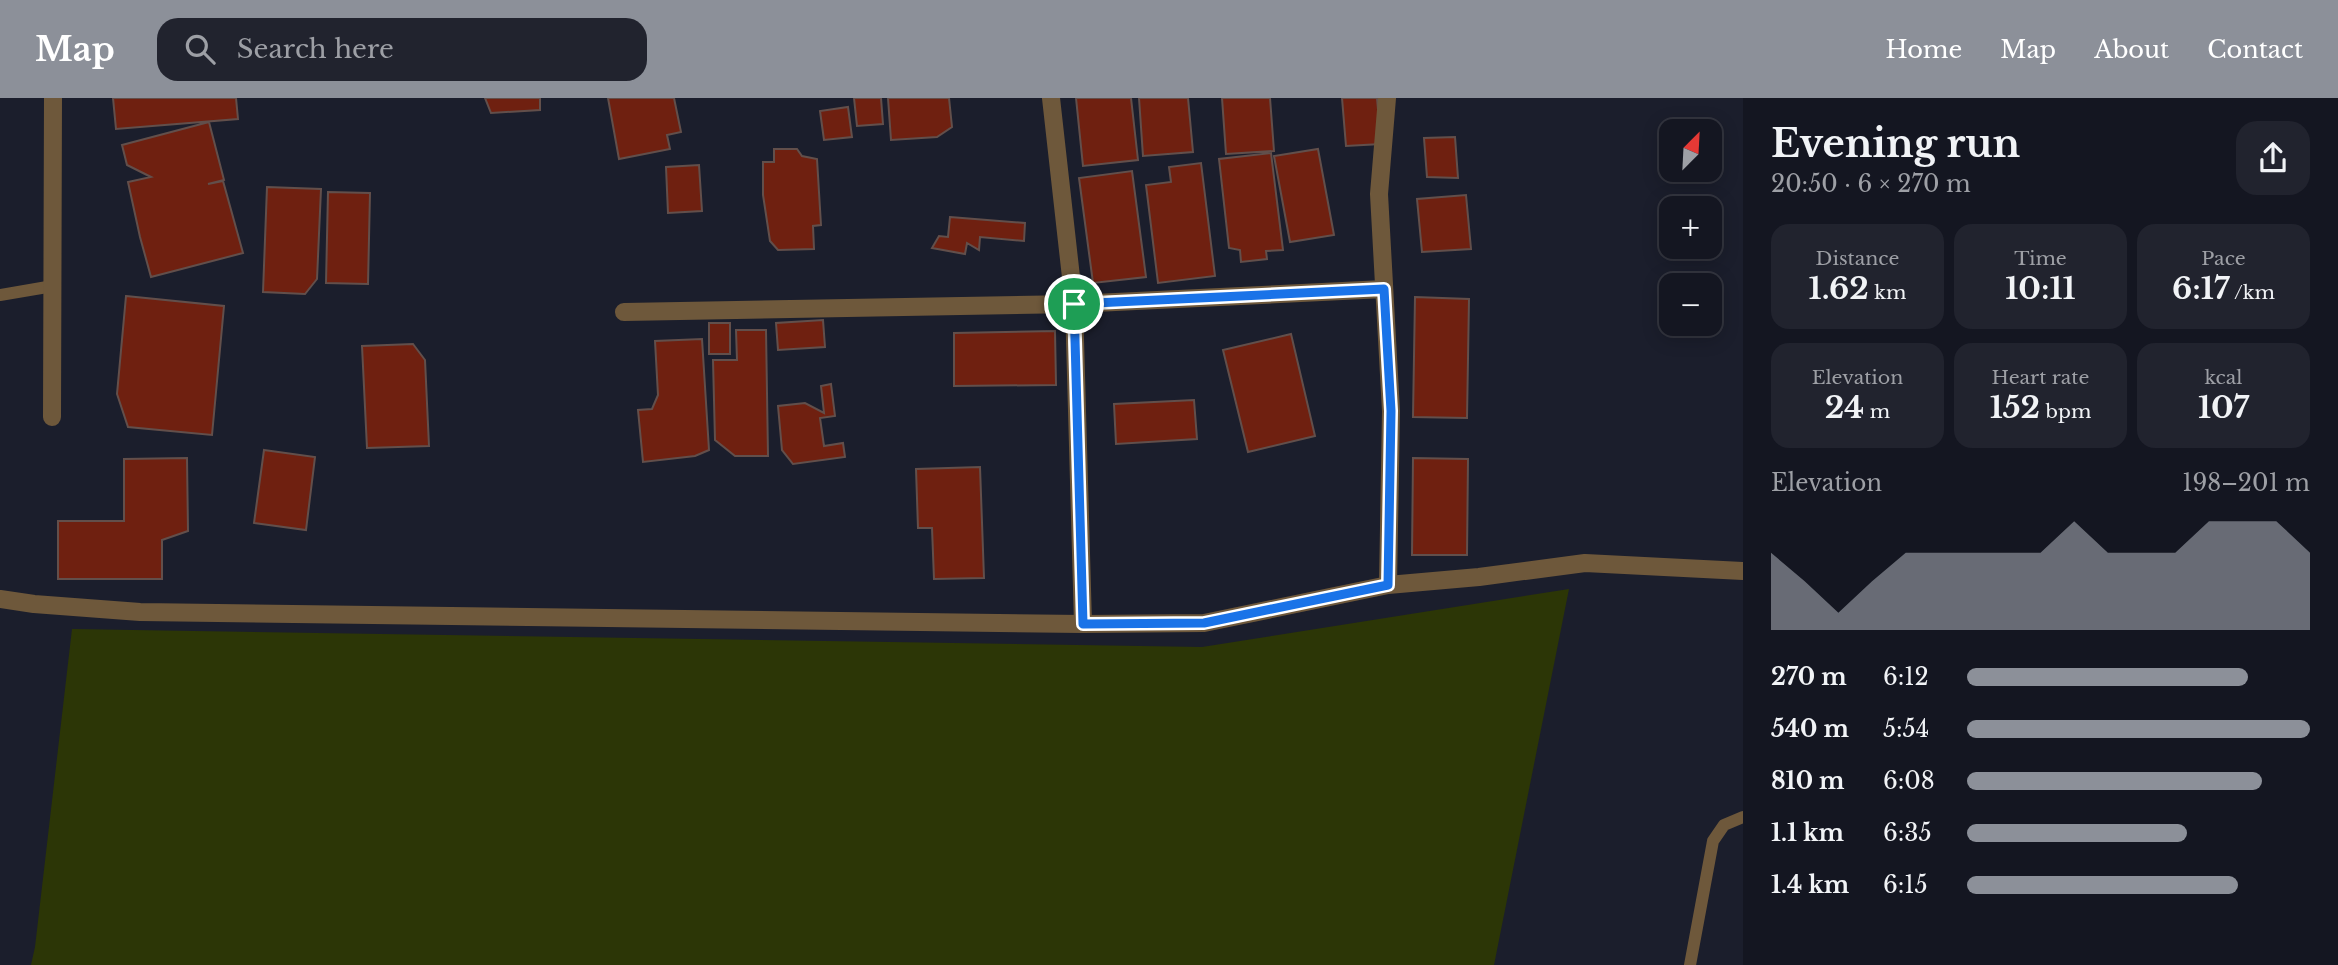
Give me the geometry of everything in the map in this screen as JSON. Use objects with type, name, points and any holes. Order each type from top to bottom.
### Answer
[{"type":"street","points":[[52,417],[53,98]]},
{"type":"street","points":[[1051,98],[1074,304],[1083,624]]},
{"type":"street","points":[[1387,98],[1379,194],[1391,411],[1388,585]]},
{"type":"street","points":[[624,312],[1074,304],[1384,289]]},
{"type":"street","points":[[0,599],[140,612],[1083,624],[1204,623],[1388,585],[1585,563],[1743,571]]},
{"type":"lane","points":[[0,295],[53,286]]},
{"type":"lane","points":[[1690,965],[1713,841],[1724,825],[1743,817]]},
{"type":"green space","points":[[1569,589],[1494,965],[31,965],[72,629],[1202,647]]},
{"type":"building","points":[[113,98],[236,98],[238,119],[116,129]]},
{"type":"building","points":[[485,98],[540,98],[540,110],[491,113]]},
{"type":"building","points":[[608,98],[674,98],[681,132],[667,135],[670,149],[619,159]]},
{"type":"building","points":[[854,98],[881,98],[883,124],[857,126]]},
{"type":"building","points":[[888,98],[949,98],[952,127],[937,137],[891,140]]},
{"type":"building","points":[[1076,98],[1131,98],[1138,160],[1083,166]]},
{"type":"building","points":[[1139,98],[1188,98],[1193,152],[1143,156]]},
{"type":"building","points":[[1222,98],[1270,98],[1274,151],[1226,154]]},
{"type":"building","points":[[1342,98],[1377,98],[1381,144],[1346,146]]},
{"type":"building","points":[[848,107],[852,137],[824,140],[820,111]]},
{"type":"building","points":[[209,122],[224,180],[208,184],[223,181],[243,253],[151,277],[128,182],[151,177],[127,165],[122,145]]},
{"type":"building","points":[[1455,137],[1458,178],[1427,177],[1424,138]]},
{"type":"building","points":[[774,149],[797,149],[802,156],[817,159],[821,225],[813,226],[814,249],[778,250],[770,241],[763,195],[763,162],[774,162]]},
{"type":"building","points":[[1318,149],[1334,235],[1290,242],[1274,156]]},
{"type":"building","points":[[1271,153],[1283,250],[1266,251],[1267,259],[1241,262],[1240,250],[1229,248],[1219,159]]},
{"type":"building","points":[[1201,163],[1215,276],[1158,283],[1146,185],[1171,182],[1169,167]]},
{"type":"building","points":[[699,165],[702,211],[668,213],[666,167]]},
{"type":"building","points":[[1132,171],[1146,277],[1093,283],[1079,178]]},
{"type":"building","points":[[267,187],[321,189],[317,279],[305,294],[263,292]]},
{"type":"building","points":[[328,192],[370,193],[368,284],[326,283]]},
{"type":"building","points":[[1466,195],[1471,249],[1422,252],[1417,199]]},
{"type":"building","points":[[950,217],[1025,223],[1024,241],[980,237],[979,250],[967,243],[965,254],[932,248],[939,236],[948,237]]},
{"type":"building","points":[[126,296],[224,306],[212,435],[128,427],[117,394]]},
{"type":"building","points":[[1415,297],[1469,299],[1467,418],[1413,417]]},
{"type":"building","points":[[823,320],[825,347],[778,350],[776,323]]},
{"type":"building","points":[[709,323],[730,323],[730,354],[709,354]]},
{"type":"building","points":[[736,330],[766,330],[768,456],[735,456],[715,440],[713,360],[737,360]]},
{"type":"building","points":[[1055,331],[1056,385],[954,386],[954,333]]},
{"type":"building","points":[[1291,334],[1315,436],[1248,452],[1223,350]]},
{"type":"building","points":[[702,339],[709,450],[695,456],[643,462],[638,410],[652,409],[658,395],[655,341]]},
{"type":"building","points":[[413,344],[425,360],[429,446],[367,448],[362,346]]},
{"type":"building","points":[[831,384],[835,416],[820,418],[824,446],[843,443],[845,457],[793,464],[782,450],[778,406],[805,403],[824,413],[821,386]]},
{"type":"building","points":[[1194,400],[1197,439],[1116,444],[1114,404]]},
{"type":"building","points":[[264,450],[315,457],[306,530],[254,523]]},
{"type":"building","points":[[187,458],[188,531],[162,540],[162,579],[58,579],[58,521],[124,521],[124,459]]},
{"type":"building","points":[[1413,458],[1468,459],[1467,555],[1412,555]]},
{"type":"building","points":[[980,467],[984,578],[934,579],[932,528],[918,528],[916,469]]},
{"type":"route","points":[[1384,289],[1391,411],[1388,585],[1204,623],[1083,624],[1074,304],[1384,289]]}]
